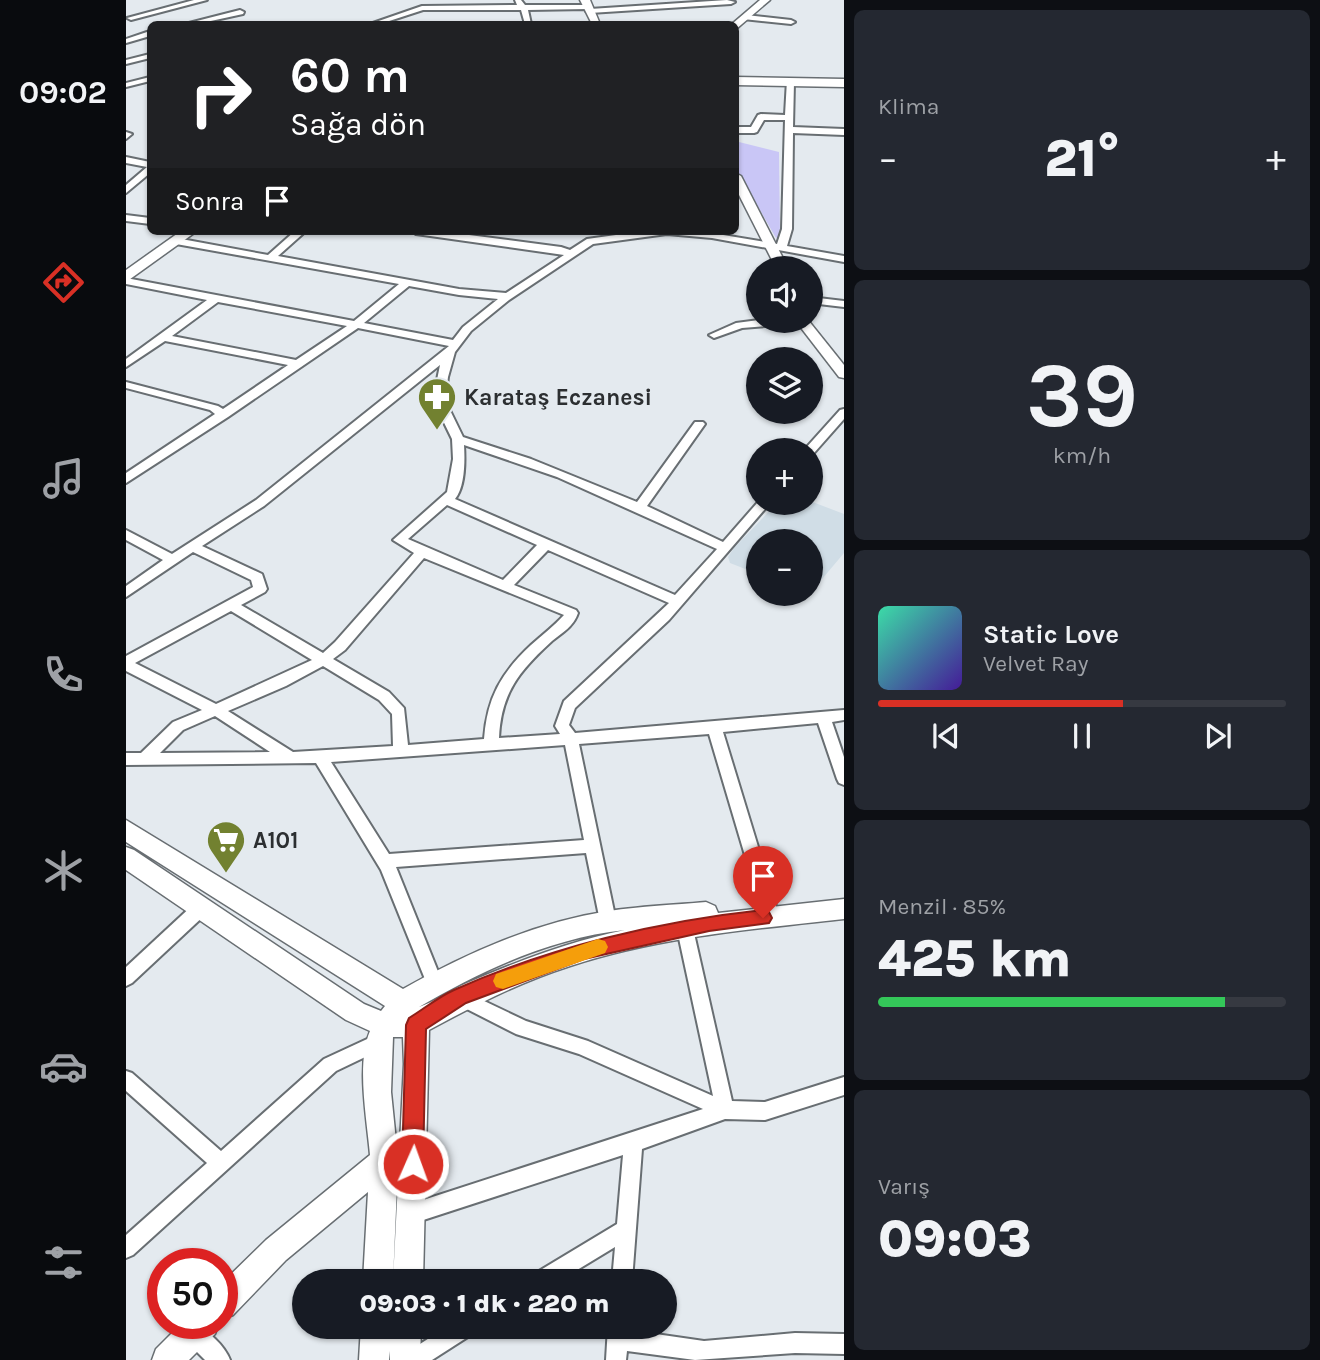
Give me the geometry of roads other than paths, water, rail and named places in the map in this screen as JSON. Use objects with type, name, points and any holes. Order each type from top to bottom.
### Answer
[{"type":"main road","points":[[739,80],[844,83]]},
{"type":"main road","points":[[126,279],[184,235]]},
{"type":"main road","points":[[126,830],[409,1014]]},
{"type":"main road","points":[[126,857],[355,1012],[382,1034]]},
{"type":"main road","points":[[379,1269],[384,1161],[378,1092],[382,1034],[409,1014],[435,984],[508,949],[608,921],[844,898]]},
{"type":"main road","points":[[409,1014],[584,950],[709,923],[844,909]]},
{"type":"main road","points":[[409,1014],[411,1214],[409,1269]]},
{"type":"main road","points":[[238,1288],[276,1250],[384,1161]]},
{"type":"main road","points":[[167,1360],[188,1339]]},
{"type":"main road","points":[[374,1360],[375,1339]]},
{"type":"main road","points":[[405,1360],[406,1339]]},
{"type":"street","points":[[128,20],[203,0]]},
{"type":"street","points":[[630,0],[636,8]]},
{"type":"street","points":[[739,23],[765,0]]},
{"type":"street","points":[[382,21],[415,9],[453,3],[636,8],[731,2]]},
{"type":"street","points":[[519,3],[525,10],[527,21]]},
{"type":"street","points":[[128,20],[143,7]]},
{"type":"street","points":[[202,21],[240,12]]},
{"type":"street","points":[[746,17],[791,22]]},
{"type":"street","points":[[126,41],[147,35]]},
{"type":"street","points":[[126,62],[147,57]]},
{"type":"street","points":[[126,85],[147,80]]},
{"type":"street","points":[[777,249],[787,229],[790,82]]},
{"type":"street","points":[[739,130],[754,130],[761,117],[791,118]]},
{"type":"street","points":[[791,130],[844,132]]},
{"type":"street","points":[[126,160],[147,166]]},
{"type":"street","points":[[126,190],[147,170]]},
{"type":"street","points":[[739,183],[779,256]]},
{"type":"street","points":[[126,218],[147,221]]},
{"type":"street","points":[[270,258],[296,235]]},
{"type":"street","points":[[447,235],[561,250],[570,254]]},
{"type":"street","points":[[585,235],[590,241]]},
{"type":"street","points":[[126,592],[260,503],[312,464],[453,348],[467,330],[508,296],[590,241],[634,235]]},
{"type":"street","points":[[700,235],[844,259]]},
{"type":"street","points":[[176,241],[459,292],[508,296]]},
{"type":"street","points":[[126,279],[358,324],[453,348]]},
{"type":"street","points":[[126,479],[358,324],[408,282]]},
{"type":"street","points":[[126,365],[216,298]]},
{"type":"street","points":[[823,302],[844,304]]},
{"type":"street","points":[[714,335],[746,325]]},
{"type":"street","points":[[813,333],[839,360],[844,374]]},
{"type":"street","points":[[163,337],[298,364]]},
{"type":"street","points":[[453,348],[439,400],[458,439],[453,494],[399,540],[571,613],[569,619],[536,648],[508,680],[494,710],[491,744]]},
{"type":"street","points":[[126,385],[214,408],[224,415]]},
{"type":"street","points":[[821,438],[844,412]]},
{"type":"street","points":[[640,508],[699,424]]},
{"type":"street","points":[[458,439],[523,457],[726,548]]},
{"type":"street","points":[[446,500],[678,601]]},
{"type":"street","points":[[608,921],[571,739],[562,726],[569,705],[678,601],[754,515]]},
{"type":"street","points":[[126,534],[172,560]]},
{"type":"street","points":[[506,585],[545,545]]},
{"type":"street","points":[[126,664],[260,589],[257,577],[192,547]]},
{"type":"street","points":[[144,759],[178,726],[322,661],[340,646],[422,552]]},
{"type":"street","points":[[233,606],[384,696],[399,712],[401,751]]},
{"type":"street","points":[[126,664],[216,710],[290,758]]},
{"type":"street","points":[[126,759],[320,757],[571,739],[844,715]]},
{"type":"street","points":[[823,717],[844,779]]},
{"type":"street","points":[[714,727],[768,906]]},
{"type":"street","points":[[320,757],[385,861],[435,984]]},
{"type":"street","points":[[385,861],[592,846]]},
{"type":"street","points":[[126,978],[201,908]]},
{"type":"street","points":[[685,929],[725,1110]]},
{"type":"street","points":[[459,997],[522,1028],[582,1047],[725,1110]]},
{"type":"street","points":[[126,1248],[330,1065],[382,1034]]},
{"type":"street","points":[[126,1079],[220,1163]]},
{"type":"street","points":[[411,1214],[725,1110],[765,1111],[844,1086]]},
{"type":"street","points":[[622,1269],[633,1142]]},
{"type":"street","points":[[560,1269],[626,1228]]},
{"type":"street","points":[[205,1339],[220,1360]]},
{"type":"street","points":[[413,1360],[446,1339]]},
{"type":"street","points":[[617,1342],[704,1351],[795,1343],[844,1344]]},
{"type":"place","name":"Karataş Eczanesi","points":[[437,431]]},
{"type":"place","name":"A101","points":[[226,874]]}]
